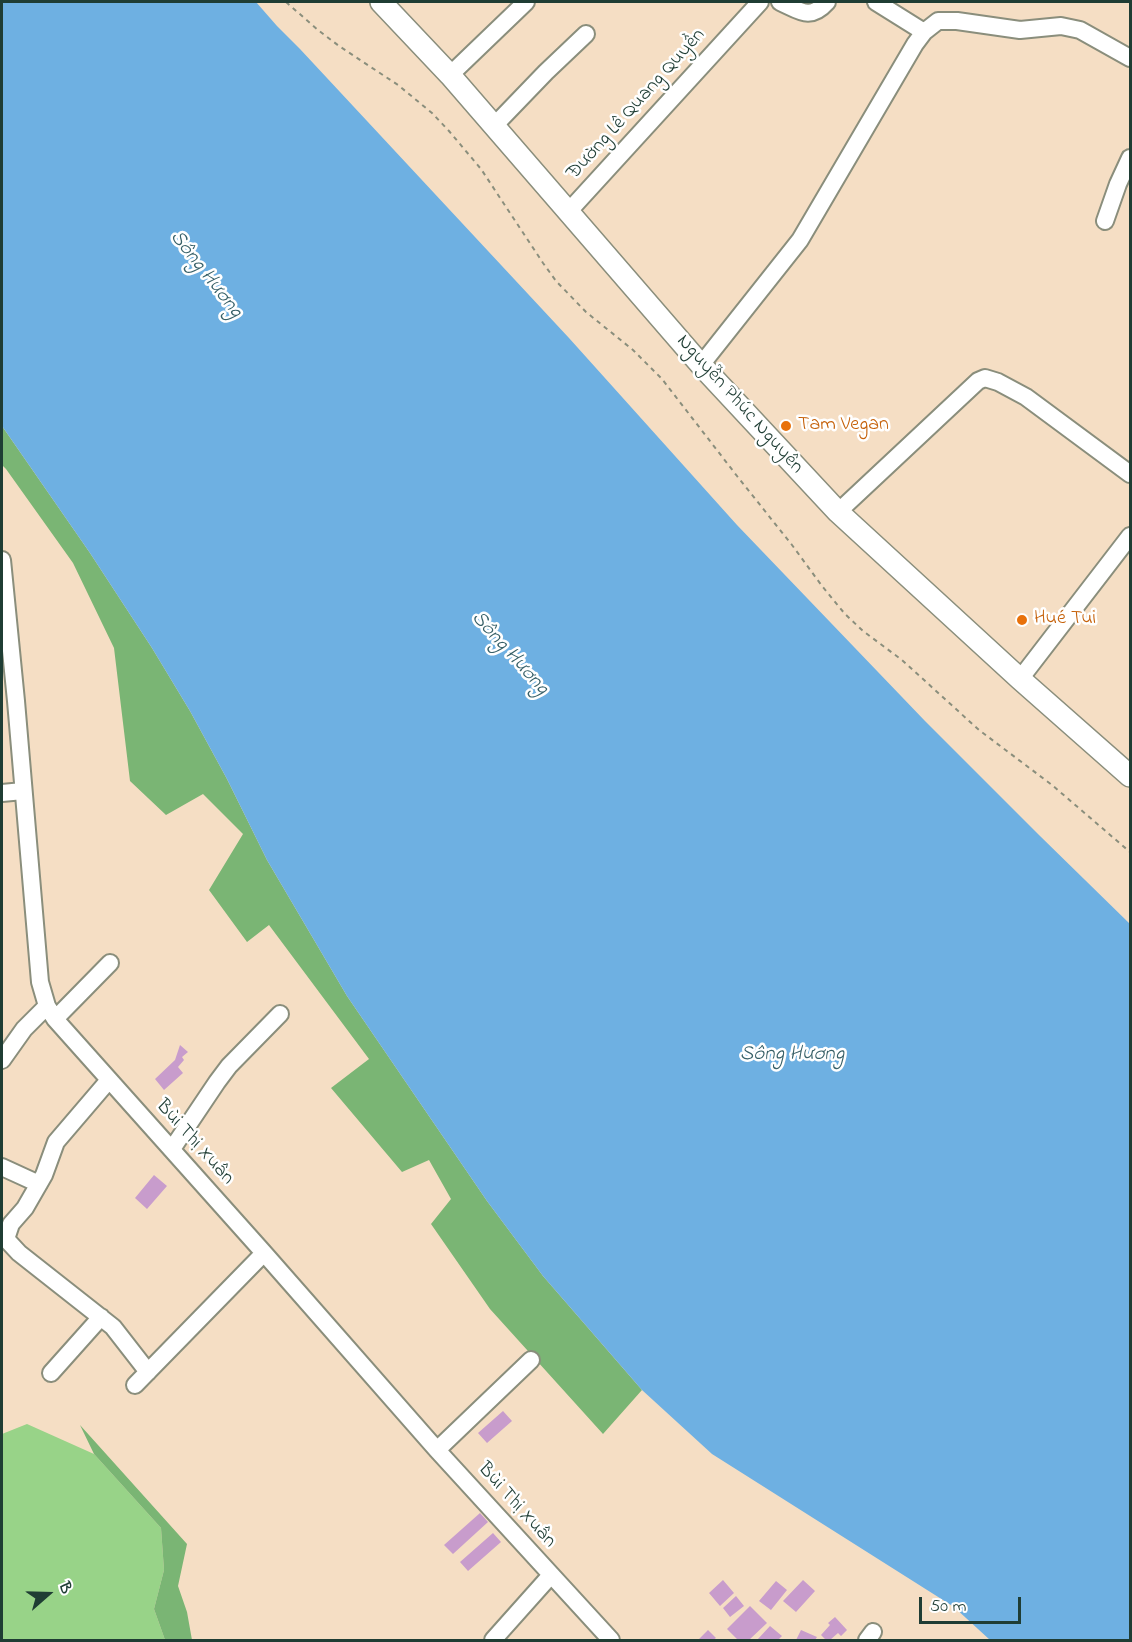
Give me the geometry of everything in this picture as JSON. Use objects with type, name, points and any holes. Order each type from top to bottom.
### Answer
[{"type":"main road","name":"Nguyễn Phúc Nguyên","points":[[381,2],[450,75],[701,365],[838,512],[1020,679],[1131,776]]},
{"type":"street","points":[[450,75],[526,2]]},
{"type":"street","name":"Đường Lê Quang Quyền","points":[[569,211],[760,2]]},
{"type":"street","points":[[780,2],[808,14],[819,10],[827,2]]},
{"type":"street","points":[[876,2],[924,32]]},
{"type":"street","points":[[701,365],[800,240],[915,44],[924,32],[938,21],[957,21],[1020,30],[1061,26],[1080,30],[1131,58]]},
{"type":"street","points":[[494,126],[586,34]]},
{"type":"street","points":[[1105,221],[1118,184],[1131,158]]},
{"type":"street","points":[[838,512],[978,381],[985,378],[998,382],[1026,397],[1131,474]]},
{"type":"street","points":[[1020,679],[1131,536]]},
{"type":"street","name":"Bùi Thị Xuân","points":[[2,560],[9,700],[23,791],[40,982],[51,1013],[264,1252],[436,1450],[611,1641]]},
{"type":"street","points":[[2,793],[23,791]]},
{"type":"street","points":[[2,1060],[24,1029],[51,1013],[110,963]]},
{"type":"street","points":[[172,1149],[229,1066],[280,1014]]},
{"type":"street","points":[[110,1080],[56,1142],[39,1184],[4,1238],[25,1258],[101,1317],[119,1335],[148,1372]]},
{"type":"street","points":[[2,1167],[39,1184]]},
{"type":"street","points":[[135,1385],[264,1252]]},
{"type":"street","points":[[51,1373],[101,1317]]},
{"type":"street","points":[[436,1450],[531,1360]]},
{"type":"street","points":[[493,1641],[551,1575]]},
{"type":"path","points":[[286,2],[339,46],[398,85],[432,113],[449,131],[482,169],[556,280],[586,312],[633,350],[662,379],[845,614],[863,631],[902,660],[957,712],[1052,784],[1131,852]]},
{"type":"green space","points":[[2,426],[90,553],[152,648],[227,779],[267,860],[347,996],[487,1201],[543,1276],[642,1390],[603,1434],[490,1309],[431,1224],[451,1199],[429,1160],[402,1172],[331,1088],[369,1059],[269,925],[247,942],[209,890],[243,834],[203,794],[166,815],[130,781],[114,648],[73,563],[2,465]]},
{"type":"green space","points":[[27,1424],[94,1454],[161,1528],[164,1570],[154,1609],[165,1640],[2,1640],[2,1434]]},
{"type":"green space","points":[[80,1425],[187,1544],[178,1586],[187,1612],[192,1640],[165,1640],[154,1609],[164,1570],[161,1528],[94,1454]]},
{"type":"water","name":"Sông Hương","points":[[2,2],[256,2],[569,338],[737,525],[925,721],[1130,924],[1130,1640],[990,1640],[954,1607],[712,1454],[642,1390],[543,1276],[487,1201],[347,996],[267,860],[227,779],[152,648],[90,553],[2,426]]},
{"type":"building","points":[[180,1045],[188,1052],[182,1057],[184,1060],[178,1067],[183,1073],[164,1090],[155,1079],[175,1060]]},
{"type":"building","points":[[154,1175],[167,1186],[147,1209],[135,1198]]},
{"type":"building","points":[[503,1411],[512,1421],[487,1443],[478,1433]]},
{"type":"building","points":[[480,1513],[488,1522],[453,1554],[444,1545]]},
{"type":"building","points":[[493,1533],[501,1542],[468,1571],[460,1562]]},
{"type":"building","points":[[723,1580],[734,1593],[720,1606],[709,1593]]},
{"type":"building","points":[[803,1580],[815,1591],[796,1612],[783,1601]]},
{"type":"building","points":[[776,1581],[787,1590],[771,1610],[759,1601]]},
{"type":"building","points":[[736,1596],[744,1606],[730,1617],[723,1608]]},
{"type":"building","points":[[750,1606],[767,1623],[749,1640],[738,1640],[727,1629]]},
{"type":"building","points":[[835,1617],[847,1630],[841,1636],[838,1633],[830,1640],[826,1640],[821,1635],[830,1625],[828,1623]]},
{"type":"building","points":[[770,1626],[782,1636],[778,1640],[757,1640]]},
{"type":"building","points":[[708,1630],[716,1638],[698,1640]]},
{"type":"building","points":[[801,1630],[817,1637],[815,1640],[796,1640]]},
{"type":"place","name":"Tam Vegan","points":[[786,426]]},
{"type":"place","name":"Hué Tui","points":[[1022,620]]}]
